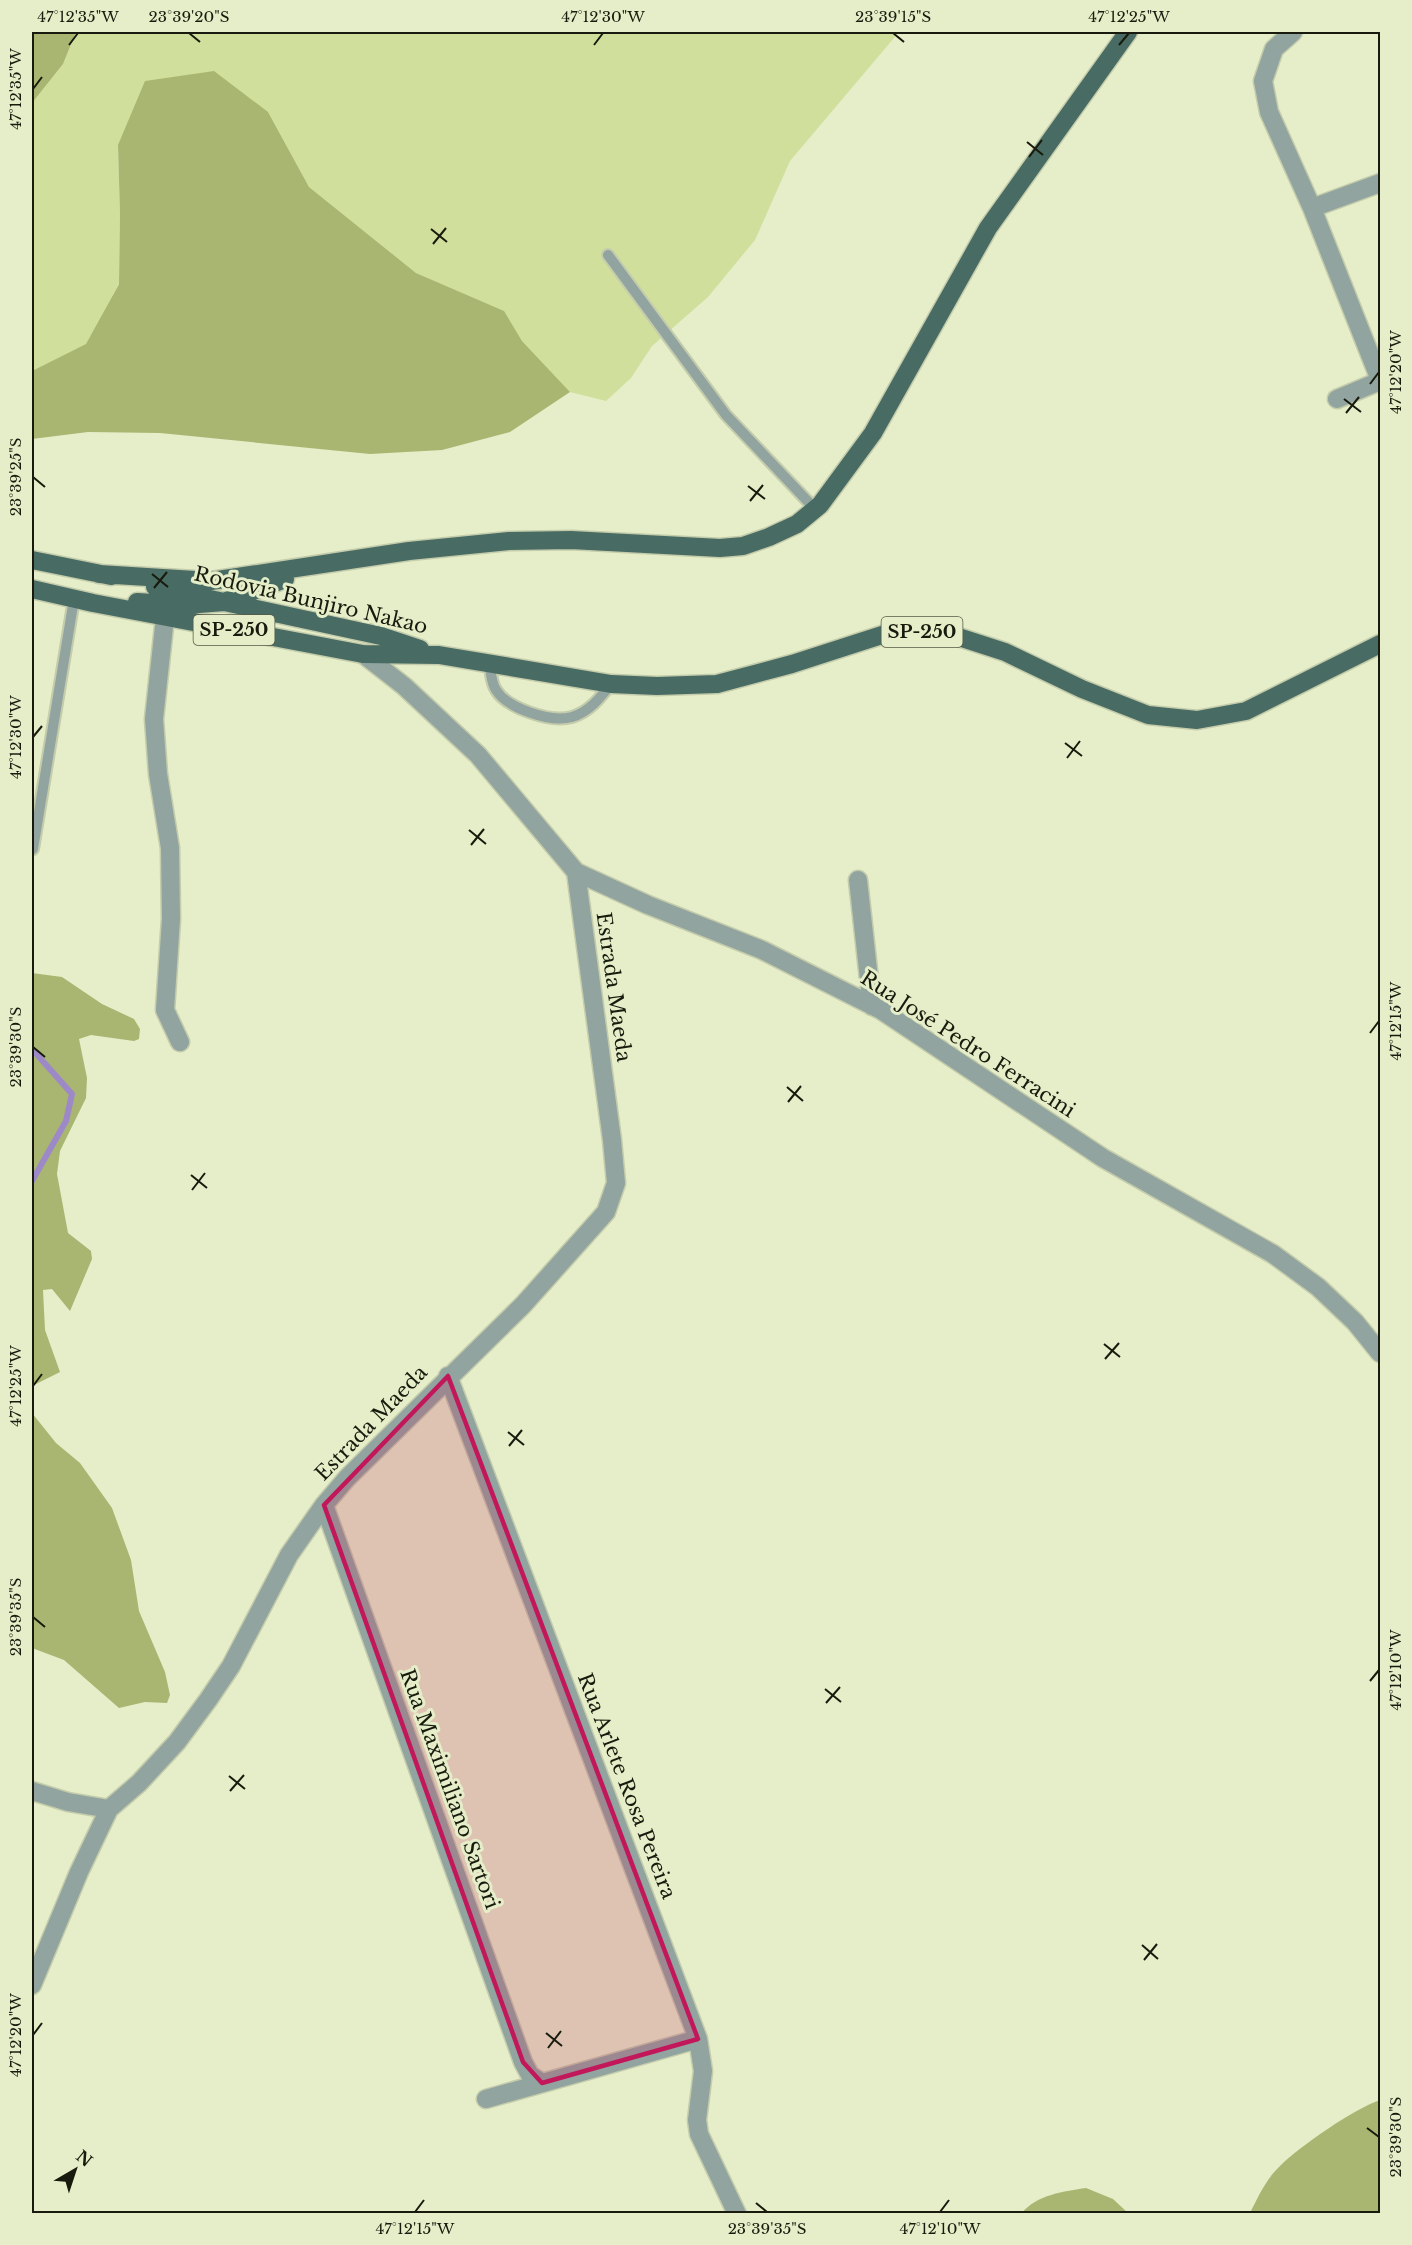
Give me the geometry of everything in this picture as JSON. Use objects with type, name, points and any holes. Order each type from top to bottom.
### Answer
[{"type":"main road","points":[[99,574],[211,581],[315,568],[409,551],[509,542],[571,540],[645,545],[743,546],[797,524],[815,509],[873,433],[988,228],[1128,32]]},
{"type":"main road","name":"Rodovia Bunjiro Nakao","points":[[32,560],[381,636],[439,655]]},
{"type":"main road","points":[[32,587],[133,602],[188,605],[224,602],[315,568]]},
{"type":"main road","name":"Rodovia Bunjiro Nakao","points":[[32,587],[74,599],[363,654],[439,655],[610,684],[657,686],[717,684],[792,664],[885,634],[940,631],[1005,652],[1082,689],[1148,715],[1197,720],[1246,711],[1380,644]]},
{"type":"street","points":[[1293,32],[1274,49],[1263,81],[1269,112],[1312,208],[1380,380],[1337,399]]},
{"type":"street","points":[[1312,208],[1380,183]]},
{"type":"street","points":[[165,617],[154,719],[158,774],[170,848],[171,918],[165,1010],[180,1042]]},
{"type":"street","name":"Rua José Pedro Ferracini","points":[[363,654],[404,686],[478,755],[576,872],[638,901],[762,950],[873,1006],[1094,1152],[1273,1254],[1318,1287],[1355,1322],[1380,1353]]},
{"type":"street","name":"Estrada Maeda","points":[[32,1985],[108,1809],[139,1783],[169,1750],[208,1700],[231,1666],[289,1555],[324,1504],[448,1376],[499,1329],[606,1212],[616,1183],[576,872]]},
{"type":"street","points":[[858,880],[873,1006]]},
{"type":"street","name":"Rua Arlete Rosa Pereira","points":[[448,1376],[698,2039],[703,2071],[697,2120],[699,2134],[737,2214]]},
{"type":"street","name":"Rua Maximiliano Sartori","points":[[324,1504],[523,2062],[530,2075],[542,2083]]},
{"type":"street","points":[[32,1791],[68,1802],[108,1809]]},
{"type":"street","points":[[486,2099],[698,2039]]},
{"type":"lane","points":[[608,255],[726,415],[815,509]]},
{"type":"lane","points":[[33,849],[74,599]]},
{"type":"lane","points":[[489,663],[494,688],[506,704],[537,715],[570,717],[595,705],[610,684]]},
{"type":"highlighted area","points":[[448,1376],[698,2039],[542,2083],[523,2062],[324,1505]]},
{"type":"green space","points":[[32,32],[76,32],[63,64],[32,103]]},
{"type":"green space","points":[[76,32],[899,32],[790,161],[755,240],[708,297],[652,346],[631,378],[606,401],[570,392],[522,341],[503,311],[416,273],[309,187],[268,112],[118,145],[119,283],[87,344],[32,371],[32,103],[63,64]]},
{"type":"green space","points":[[214,71],[268,112],[309,187],[416,273],[504,311],[522,341],[570,392],[510,432],[442,450],[370,454],[160,433],[88,432],[32,439],[32,371],[86,344],[119,284],[118,145],[145,81]]},
{"type":"green space","points":[[32,973],[62,977],[102,1004],[134,1019],[140,1029],[139,1039],[134,1041],[91,1035],[79,1039],[87,1078],[86,1098],[60,1151],[57,1174],[68,1233],[91,1251],[92,1259],[70,1311],[52,1289],[43,1290],[45,1330],[60,1372],[32,1386]]},
{"type":"green space","points":[[32,1413],[56,1443],[80,1463],[112,1508],[131,1560],[139,1611],[165,1672],[170,1695],[167,1703],[145,1702],[119,1708],[64,1660],[32,1648]]},
{"type":"green space","points":[[1380,2100],[1380,2213],[1250,2213],[1263,2188],[1289,2158],[1342,2120]]},
{"type":"green space","points":[[1086,2188],[1113,2199],[1128,2213],[1022,2213],[1043,2198],[1060,2192]]},
{"type":"waterway","points":[[32,1049],[72,1094],[66,1121],[32,1181]]}]
